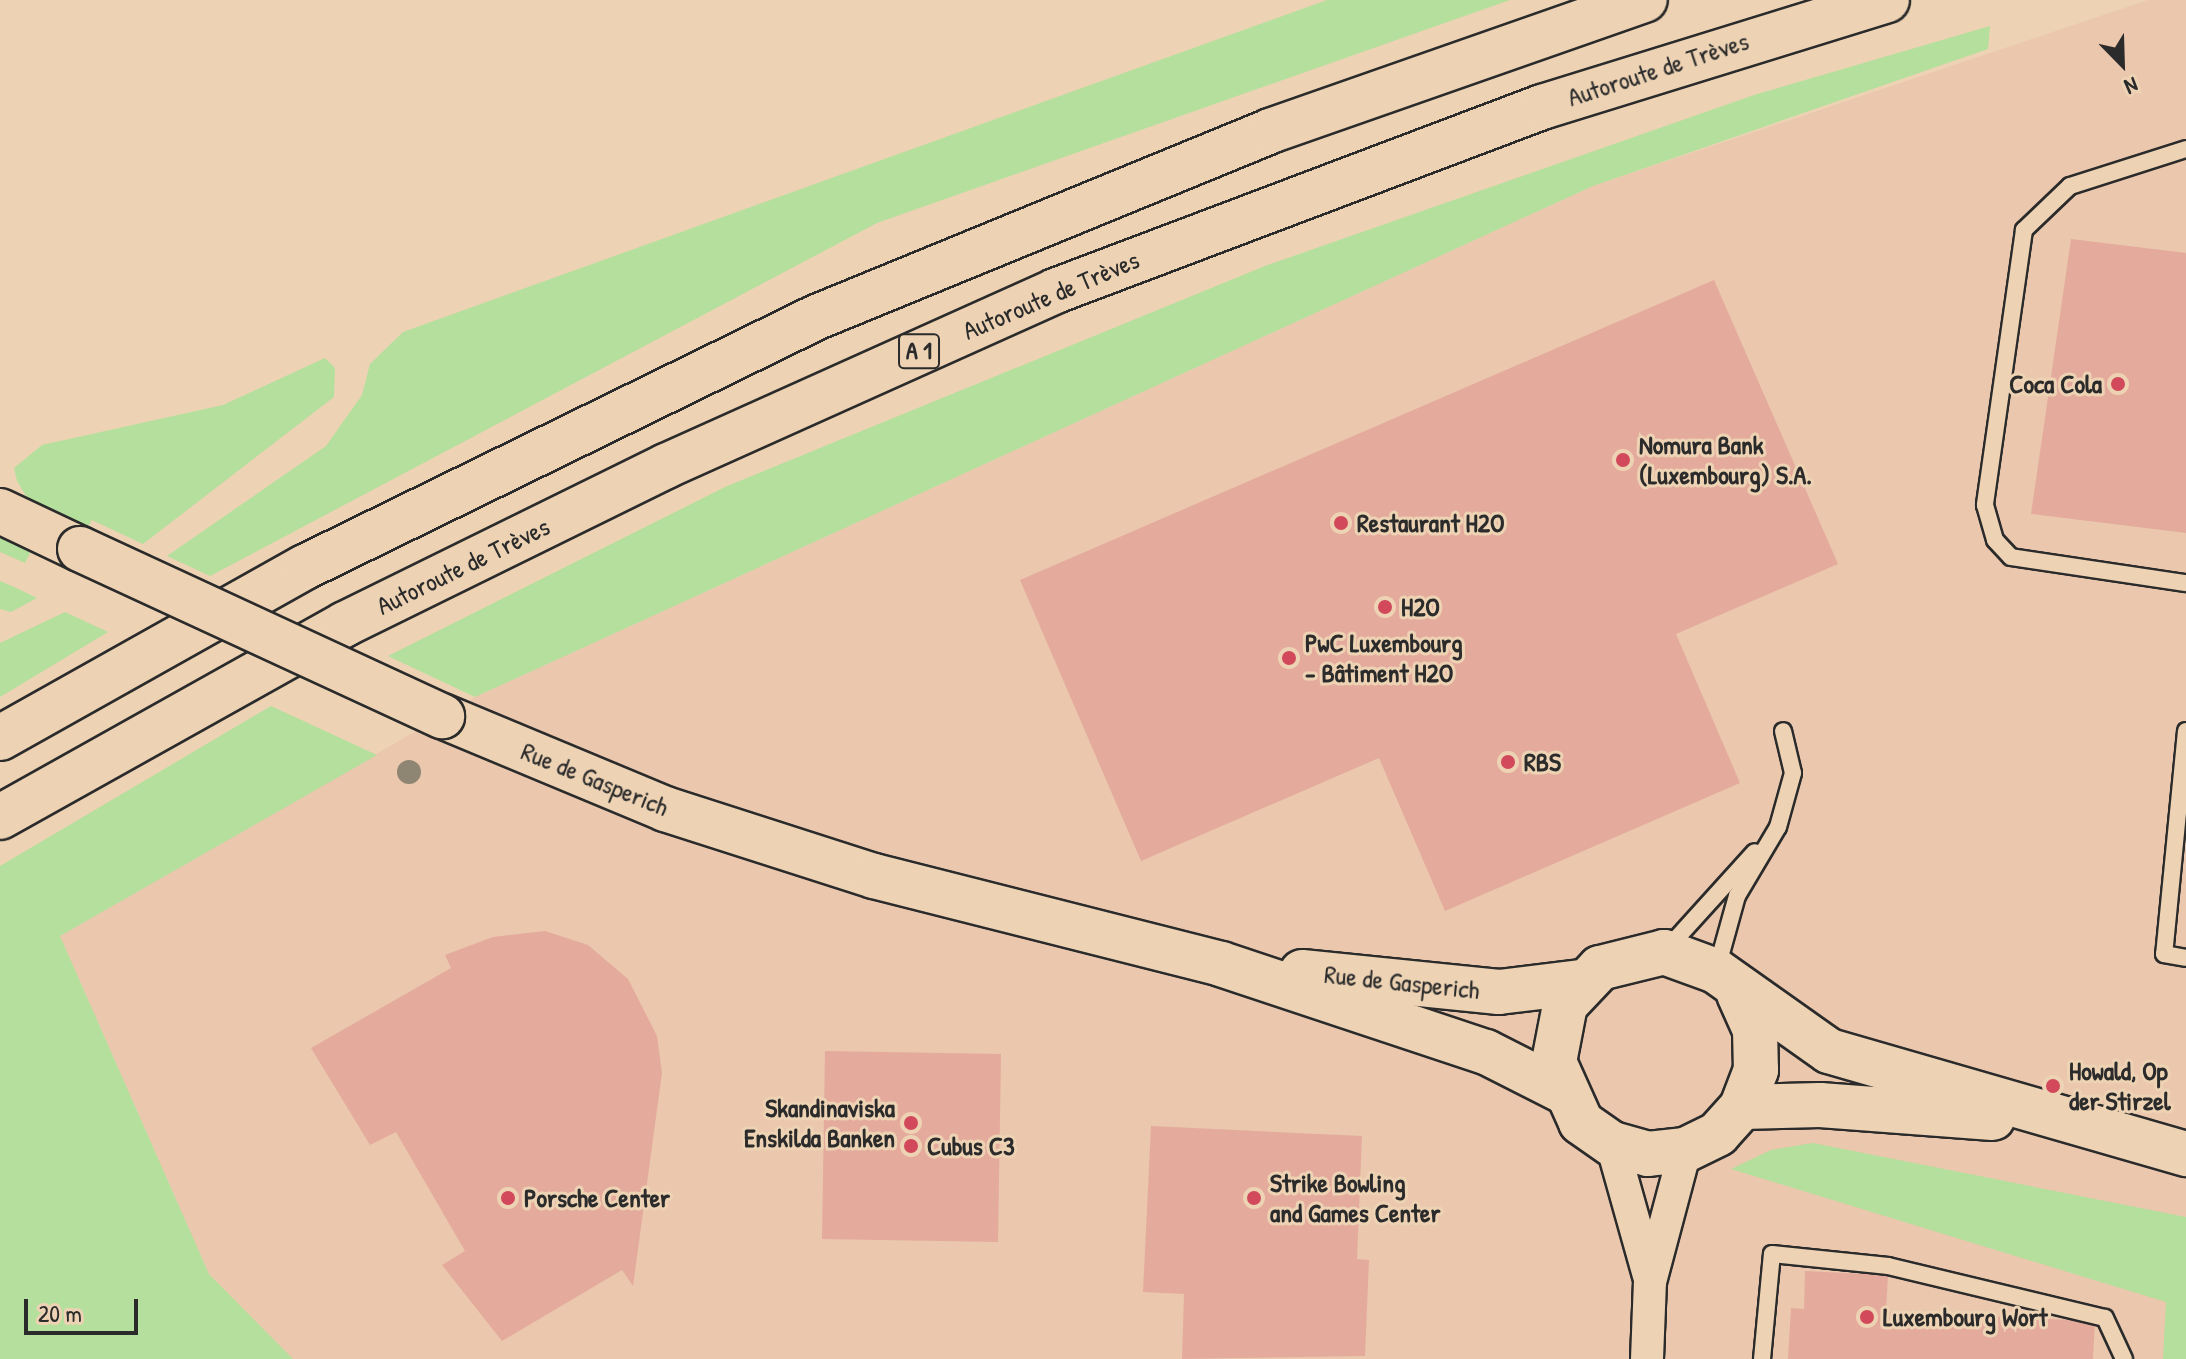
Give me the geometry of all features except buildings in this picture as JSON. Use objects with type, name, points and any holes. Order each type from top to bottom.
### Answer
[{"type":"main road","points":[[0,738],[305,567],[817,317],[1270,131],[1645,0]]},
{"type":"main road","name":"Autoroute de Trèves","points":[[0,817],[345,624],[666,466],[1041,297],[1542,107],[1887,0]]},
{"type":"main road","name":"Rue de Gasperich","points":[[0,511],[442,716],[665,809],[874,876],[1221,964],[1486,1052],[1561,1090]]},
{"type":"main road","points":[[1728,982],[1755,1030],[1756,1070],[1742,1107],[1718,1134],[1685,1150],[1648,1154],[1612,1144],[1581,1122],[1561,1090],[1556,1033],[1582,982],[1620,957],[1664,952],[1728,982],[1829,1051],[2186,1154]]},
{"type":"main road","name":"Rue de Gasperich","points":[[1221,964],[1499,992],[1582,982]]},
{"type":"main road","points":[[1742,1107],[1820,1105],[2083,1125]]},
{"type":"street","points":[[1612,1144],[1650,1282]]},
{"type":"street","points":[[1647,1359],[1650,1282],[1685,1150]]},
{"type":"lane","points":[[2186,149],[2070,186],[2024,230],[1985,505],[1995,540],[2011,557],[2186,583]]},
{"type":"lane","points":[[1728,982],[1737,896],[1778,827],[1793,773],[1783,731]]},
{"type":"lane","points":[[2186,731],[2164,954],[2186,958]]},
{"type":"lane","points":[[1664,952],[1778,827]]},
{"type":"lane","points":[[1762,1359],[1772,1254],[1888,1266],[2105,1318],[2124,1359]]},
{"type":"shaded area","points":[[2148,0],[2186,0],[2186,1359],[293,1359],[209,1274],[60,936],[475,697],[1593,186]]},
{"type":"green space","points":[[1327,0],[1510,0],[877,223],[210,576],[167,556],[326,446],[362,395],[370,364],[403,332]]},
{"type":"green space","points":[[1990,26],[1988,49],[1593,186],[475,697],[388,656],[725,487],[1265,266],[1754,95]]},
{"type":"green space","points":[[325,358],[335,368],[334,397],[143,544],[92,520],[87,529],[54,514],[26,496],[17,481],[14,468],[42,445],[223,405]]},
{"type":"green space","points":[[0,537],[31,551],[25,563],[0,552]]},
{"type":"green space","points":[[0,581],[37,598],[11,612],[0,609]]},
{"type":"green space","points":[[65,612],[108,632],[0,697],[0,643]]},
{"type":"green space","points":[[271,706],[377,755],[60,936],[209,1274],[293,1359],[0,1359],[0,866]]},
{"type":"green space","points":[[1813,1143],[2186,1217],[2186,1359],[2163,1359],[2166,1302],[1731,1169],[1771,1150]]},
{"type":"place","name":"Coca Cola","points":[[2118,384]]},
{"type":"place","name":"Nomura Bank (Luxembourg) S.A.","points":[[1623,460]]},
{"type":"place","name":"Restaurant H2O","points":[[1341,523]]},
{"type":"place","name":"H2O","points":[[1385,607]]},
{"type":"place","name":"PwC Luxembourg - Bâtiment H2O","points":[[1289,658]]},
{"type":"place","name":"RBS","points":[[1508,762]]},
{"type":"place","name":"Howald, Op der Stirzel","points":[[2053,1086]]},
{"type":"place","name":"Skandinaviska Enskilda Banken","points":[[911,1123]]},
{"type":"place","name":"Cubus C3","points":[[911,1146]]},
{"type":"place","name":"Porsche Center","points":[[508,1198]]},
{"type":"place","name":"Strike Bowling and Games Center","points":[[1254,1198]]},
{"type":"place","name":"Luxembourg Wort","points":[[1867,1317]]}]
